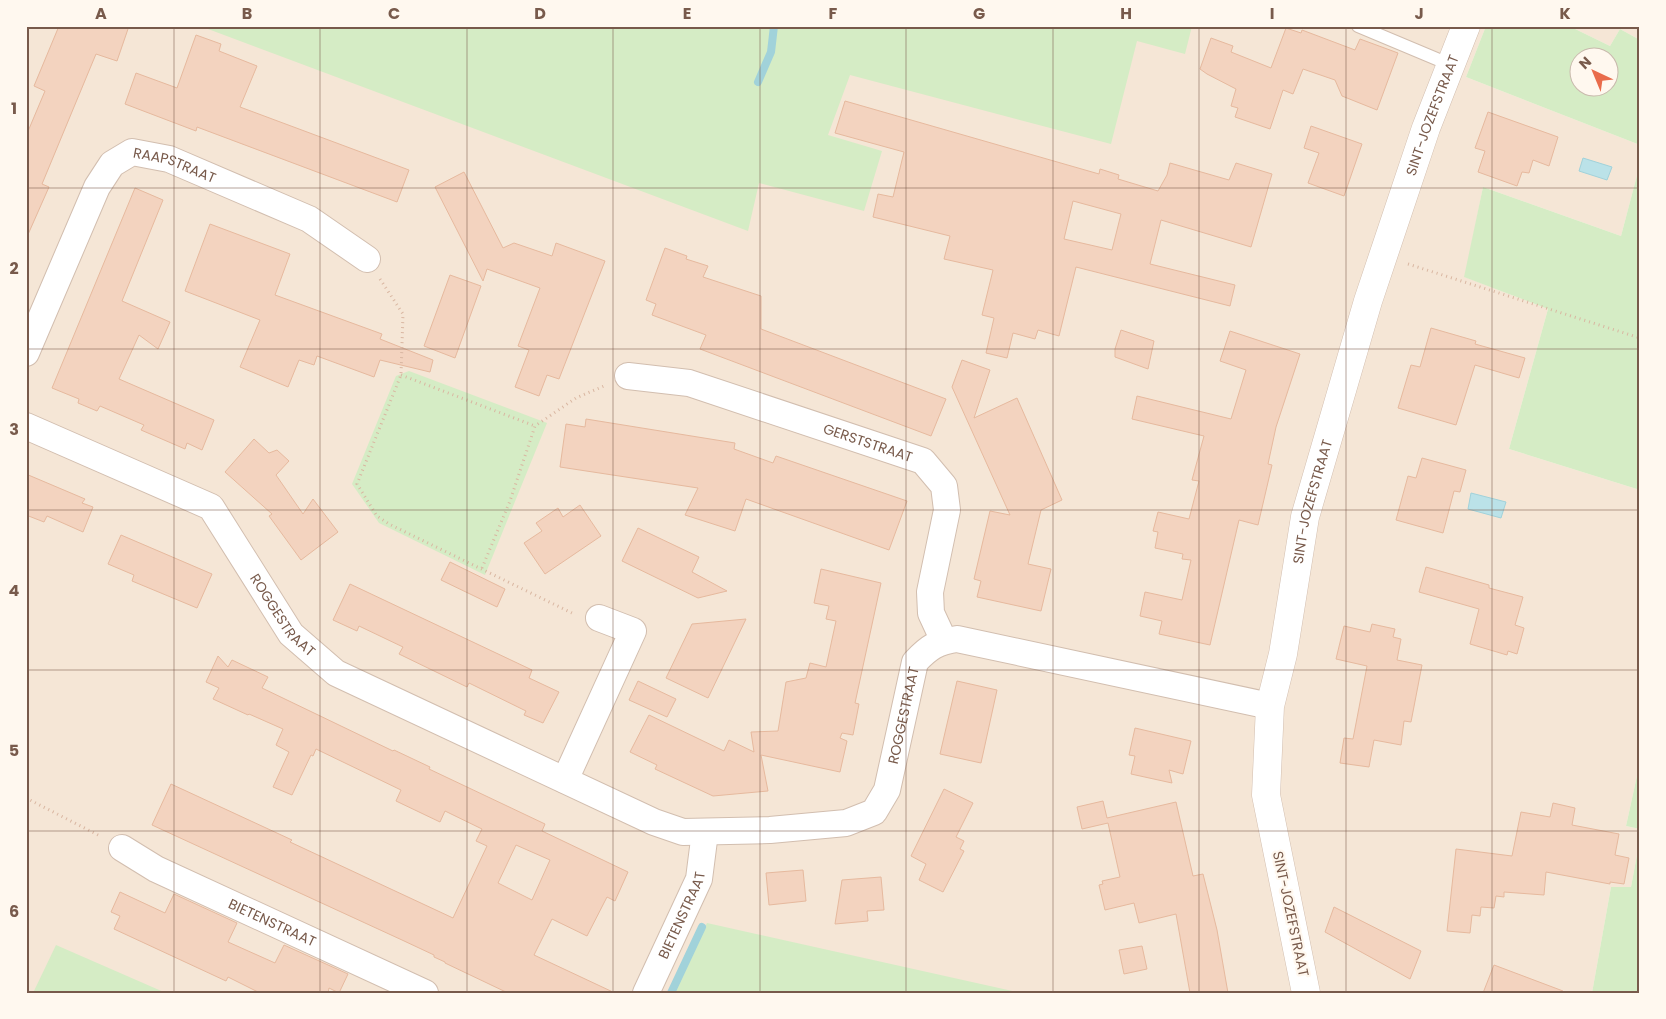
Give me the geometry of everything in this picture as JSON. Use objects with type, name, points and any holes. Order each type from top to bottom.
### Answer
[{"type":"street","name":"SINT-JOZEFSTRAAT","points":[[1306,993],[1266,795],[1270,706],[1283,654],[1305,517],[1368,301],[1426,128],[1466,26]]},
{"type":"street","name":"RAAPSTRAAT","points":[[26,353],[96,187],[112,164],[132,152],[169,158],[309,218],[367,259]]},
{"type":"street","name":"GERSTSTRAAT","points":[[628,376],[689,383],[923,461],[944,486],[947,510],[930,592],[931,613],[944,641]]},
{"type":"street","name":"ROGGESTRAAT","points":[[26,426],[211,507],[291,634],[336,673],[654,822],[683,832],[770,830],[846,823],[874,812],[887,790],[915,662],[928,648],[944,641]]},
{"type":"street","points":[[565,780],[633,631],[600,618]]},
{"type":"street","points":[[944,641],[957,639],[1270,706]]},
{"type":"street","name":"BIETENSTRAAT","points":[[646,993],[699,878],[705,832]]},
{"type":"street","name":"BIETENSTRAAT","points":[[122,848],[156,868],[425,993]]},
{"type":"lane","points":[[1358,26],[1451,65]]},
{"type":"path","points":[[1383,256],[1640,338]]},
{"type":"path","points":[[367,259],[403,314],[401,375],[356,484],[377,516],[389,524],[482,568],[564,610],[582,617],[600,618]]},
{"type":"path","points":[[401,375],[535,426]]},
{"type":"path","points":[[482,568],[510,501],[535,426],[576,398],[628,376]]},
{"type":"path","points":[[26,798],[122,848]]},
{"type":"shaded area","points":[[26,26],[1486,26],[1466,77],[1640,145],[1640,164],[1621,236],[1483,187],[1465,277],[1548,309],[1509,449],[1640,490],[1640,762],[1626,826],[1640,829],[1640,839],[1631,887],[1611,887],[1592,993],[26,993]]},
{"type":"shaded area","points":[[1569,26],[1640,26],[1640,40],[1620,29],[1610,46]]},
{"type":"green space","points":[[200,26],[1192,26],[1185,54],[1137,41],[1111,144],[850,75],[828,135],[882,151],[864,211],[759,183],[748,231]]},
{"type":"green space","points":[[1486,26],[1569,26],[1610,46],[1620,29],[1640,40],[1640,145],[1466,77]]},
{"type":"green space","points":[[1640,164],[1640,490],[1509,449],[1548,309],[1464,277],[1483,187],[1621,236]]},
{"type":"green space","points":[[409,371],[547,423],[485,575],[379,523],[352,484],[396,376]]},
{"type":"green space","points":[[1640,762],[1640,829],[1626,826]]},
{"type":"green space","points":[[1640,839],[1640,993],[1592,993],[1611,887],[1631,887]]},
{"type":"green space","points":[[707,923],[1021,993],[674,993]]},
{"type":"green space","points":[[56,945],[166,993],[33,993]]},
{"type":"water","points":[[1583,158],[1612,167],[1607,180],[1579,171]]},
{"type":"water","points":[[1471,493],[1506,502],[1501,518],[1468,509]]},
{"type":"building","points":[[59,26],[129,26],[117,61],[96,54],[42,184],[49,187],[26,239],[26,136],[45,91],[34,86]]},
{"type":"building","points":[[1286,28],[1301,33],[1302,30],[1355,50],[1360,39],[1398,53],[1377,110],[1342,96],[1335,80],[1303,69],[1293,94],[1283,90],[1270,129],[1235,117],[1238,108],[1231,106],[1236,89],[1200,69],[1211,38],[1233,46],[1231,52],[1271,68]]},
{"type":"building","points":[[196,35],[221,44],[219,51],[257,66],[240,107],[409,170],[397,202],[197,127],[196,131],[125,104],[136,73],[177,88]]},
{"type":"building","points":[[845,101],[1099,174],[1100,169],[1119,175],[1118,179],[1158,191],[1167,175],[1170,163],[1229,180],[1236,163],[1272,174],[1251,247],[1161,220],[1150,264],[1235,285],[1230,306],[1076,267],[1059,336],[1038,330],[1035,339],[1013,333],[1007,358],[986,353],[994,318],[982,315],[993,270],[944,259],[950,236],[873,217],[878,194],[893,197],[904,152],[835,133]],"holes":[[[1073,201],[1121,214],[1112,250],[1064,239]]]},
{"type":"building","points":[[1488,112],[1558,137],[1549,166],[1533,160],[1529,173],[1522,172],[1517,186],[1478,172],[1485,151],[1475,148]]},
{"type":"building","points":[[1311,126],[1362,144],[1344,196],[1308,183],[1319,153],[1304,148]]},
{"type":"building","points":[[464,172],[503,248],[514,243],[552,256],[556,243],[605,261],[559,379],[547,375],[539,396],[515,387],[529,350],[518,346],[540,288],[487,269],[483,281],[435,187]]},
{"type":"building","points":[[135,188],[163,200],[122,301],[170,322],[158,349],[139,335],[119,379],[214,420],[202,450],[187,443],[185,449],[141,430],[144,425],[100,406],[97,411],[78,403],[79,399],[52,388]]},
{"type":"building","points":[[210,224],[290,254],[275,295],[382,334],[380,339],[433,360],[430,372],[380,360],[374,377],[317,356],[314,365],[299,360],[288,387],[240,367],[260,320],[185,291]]},
{"type":"building","points":[[665,248],[687,256],[686,259],[708,266],[703,277],[761,296],[761,329],[946,399],[931,436],[700,349],[706,335],[652,315],[656,304],[646,300]]},
{"type":"building","points":[[450,275],[481,286],[455,358],[424,346]]},
{"type":"building","points":[[1431,328],[1476,341],[1475,344],[1525,358],[1519,378],[1475,365],[1456,425],[1398,408],[1411,365],[1420,367]]},
{"type":"building","points":[[1121,330],[1154,341],[1148,369],[1115,357],[1115,349]]},
{"type":"building","points":[[1230,331],[1300,354],[1276,427],[1268,464],[1272,465],[1258,525],[1239,520],[1210,645],[1159,634],[1162,621],[1140,616],[1145,592],[1182,600],[1191,560],[1182,559],[1183,554],[1155,548],[1158,532],[1153,531],[1158,512],[1189,519],[1199,481],[1192,480],[1204,436],[1132,419],[1137,396],[1231,419],[1246,370],[1220,361]]},
{"type":"building","points":[[962,360],[990,370],[974,418],[1017,398],[1062,500],[1041,510],[1028,564],[1051,569],[1041,611],[977,597],[981,581],[974,579],[990,511],[1010,515],[952,387]]},
{"type":"building","points":[[586,419],[735,443],[734,449],[773,463],[776,456],[907,501],[889,550],[746,499],[735,531],[685,515],[698,488],[560,467],[566,424],[585,427]]},
{"type":"building","points":[[254,439],[269,453],[277,450],[289,461],[276,475],[303,514],[313,499],[338,532],[301,560],[269,516],[272,514],[225,472]]},
{"type":"building","points":[[1422,458],[1466,470],[1460,492],[1454,491],[1443,533],[1396,520],[1408,476],[1416,478]]},
{"type":"building","points":[[26,474],[85,499],[82,503],[93,507],[83,532],[47,516],[44,522],[26,515]]},
{"type":"building","points":[[580,505],[601,536],[545,574],[524,543],[542,531],[536,523],[558,508],[563,517]]},
{"type":"building","points":[[638,528],[699,557],[692,572],[727,591],[698,598],[622,561]]},
{"type":"building","points":[[121,535],[212,574],[197,608],[132,581],[134,575],[108,564]]},
{"type":"building","points":[[450,562],[505,589],[497,607],[441,580]]},
{"type":"building","points":[[1426,567],[1523,597],[1515,625],[1524,628],[1517,654],[1508,651],[1507,655],[1470,644],[1479,609],[1419,592]]},
{"type":"building","points":[[821,569],[881,583],[855,703],[859,704],[853,735],[842,733],[840,738],[847,741],[840,772],[761,755],[768,791],[713,796],[655,769],[657,765],[630,752],[649,715],[724,751],[729,740],[754,752],[751,732],[778,731],[786,682],[806,678],[810,663],[826,667],[836,621],[826,619],[829,606],[814,603]]},
{"type":"building","points":[[350,584],[532,670],[529,678],[559,692],[543,723],[524,715],[526,711],[469,683],[467,687],[399,654],[403,647],[359,626],[357,631],[333,620]]},
{"type":"building","points":[[746,619],[708,698],[666,678],[692,624]]},
{"type":"building","points":[[1372,624],[1395,629],[1393,637],[1401,639],[1397,660],[1422,665],[1411,722],[1404,721],[1401,745],[1374,740],[1369,767],[1340,763],[1344,738],[1353,739],[1367,666],[1336,659],[1344,626],[1370,632]]},
{"type":"building","points":[[218,656],[228,667],[232,660],[268,677],[262,688],[430,767],[429,769],[545,824],[542,831],[628,872],[615,901],[607,897],[587,936],[552,919],[534,955],[615,993],[508,993],[445,963],[434,957],[434,955],[152,825],[171,784],[453,918],[487,846],[476,841],[482,829],[445,811],[440,822],[396,801],[401,790],[316,749],[313,756],[311,755],[292,795],[273,787],[289,752],[276,745],[283,729],[213,699],[219,688],[206,682]],"holes":[[[516,845],[550,860],[532,900],[498,883]]]},
{"type":"building","points":[[638,681],[676,699],[667,717],[629,700]]},
{"type":"building","points":[[957,681],[997,690],[981,763],[940,754]]},
{"type":"building","points":[[1135,728],[1191,741],[1183,774],[1169,770],[1172,783],[1131,774],[1135,756],[1129,755]]},
{"type":"building","points":[[944,789],[973,803],[956,837],[964,841],[960,849],[964,851],[943,892],[919,880],[926,864],[911,856]]},
{"type":"building","points":[[1103,801],[1107,818],[1176,802],[1193,876],[1203,874],[1217,930],[1228,993],[1190,993],[1176,914],[1139,923],[1134,903],[1105,910],[1099,885],[1103,884],[1102,881],[1120,877],[1108,823],[1082,829],[1077,807]]},
{"type":"building","points":[[1553,803],[1575,808],[1572,825],[1619,834],[1615,855],[1629,858],[1624,884],[1610,882],[1610,884],[1546,872],[1544,895],[1504,892],[1504,897],[1496,896],[1494,908],[1481,907],[1480,916],[1472,915],[1470,933],[1447,931],[1456,849],[1512,856],[1521,812],[1550,817]]},
{"type":"building","points":[[803,870],[806,901],[769,905],[766,873]]},
{"type":"building","points":[[881,877],[884,910],[867,911],[868,921],[835,924],[842,880]]},
{"type":"building","points":[[120,892],[165,913],[174,894],[237,923],[228,942],[275,963],[284,945],[348,974],[339,993],[329,988],[328,993],[260,993],[228,977],[226,981],[114,929],[120,916],[111,912]]},
{"type":"building","points":[[1334,907],[1421,951],[1410,979],[1325,932]]},
{"type":"building","points":[[1142,946],[1147,969],[1124,974],[1119,950]]},
{"type":"building","points":[[1494,965],[1563,991],[1562,993],[1483,993]]},
{"type":"waterway","points":[[758,82],[771,52],[774,26]]},
{"type":"waterway","points":[[671,993],[702,927]]}]
